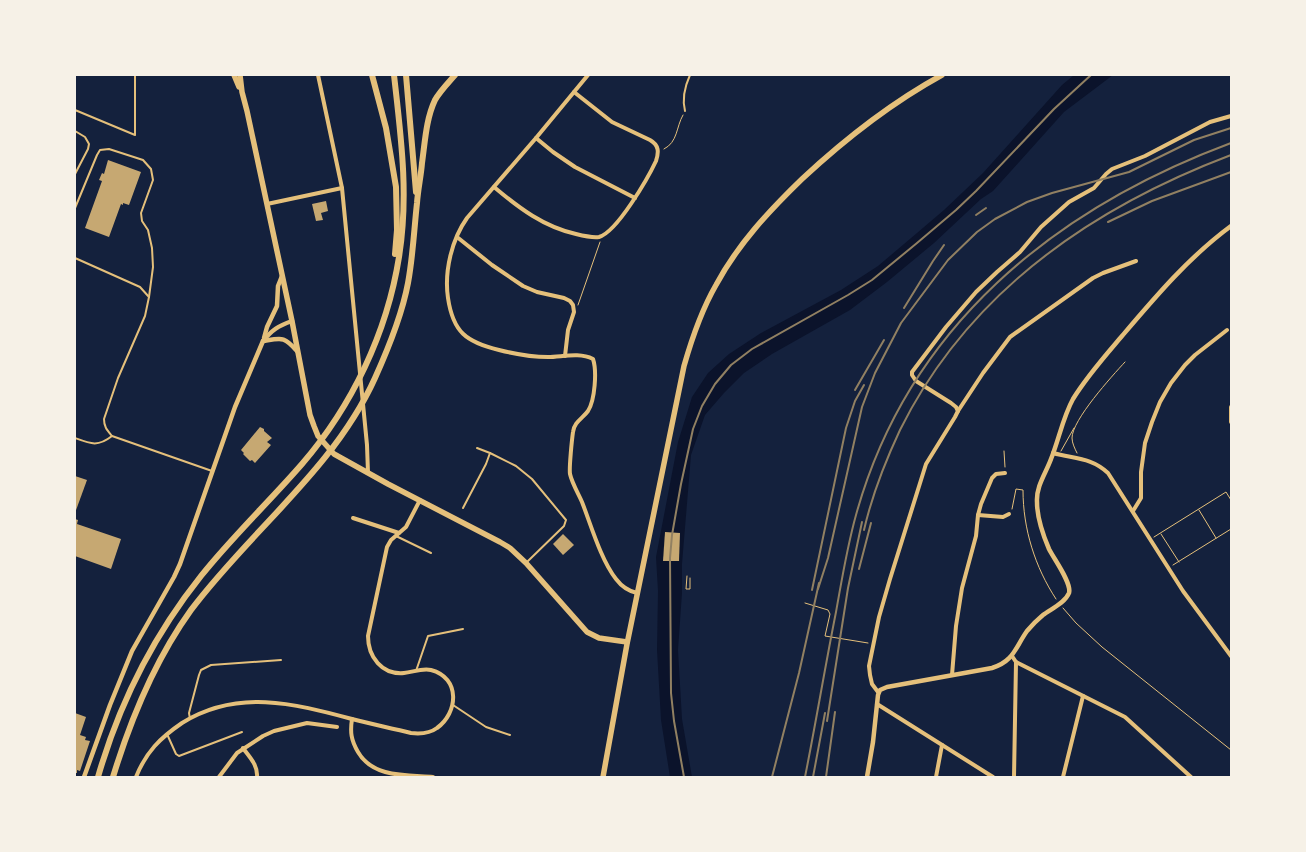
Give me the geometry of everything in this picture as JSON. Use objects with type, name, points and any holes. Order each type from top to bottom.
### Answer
[{"type":"highway","points":[[372,75],[386,128],[396,187],[397,230],[395,260],[389,286],[389,302]]},
{"type":"highway","points":[[98,777],[123,707],[160,633],[202,575],[318,445],[340,412],[363,371],[373,348],[389,302],[399,258],[404,209],[404,168],[394,75]]},
{"type":"highway","points":[[406,75],[417,203]]},
{"type":"highway","points":[[113,777],[136,711],[172,639],[213,583],[328,454],[352,421],[375,379],[397,324],[408,284],[425,141],[431,110],[442,89],[455,75]]},
{"type":"main road","points":[[234,75],[242,92]]},
{"type":"main road","points":[[240,75],[310,415],[318,436],[334,454],[510,548],[526,563],[587,632],[600,638],[627,642]]},
{"type":"main road","points":[[603,777],[627,642],[684,366],[700,316],[729,262],[774,206],[814,168],[870,122],[942,75]]},
{"type":"street","points":[[318,75],[342,188],[368,473]]},
{"type":"street","points":[[588,75],[461,226],[448,268],[448,295],[452,316],[463,334],[474,342],[508,353],[534,356],[587,356],[592,359],[595,365],[594,391],[591,406],[573,430],[570,473],[602,554],[612,574],[625,589],[637,593]]},
{"type":"street","points":[[494,187],[524,211],[561,230],[585,236],[600,236],[613,226],[636,198],[656,161],[658,150],[655,143],[612,122],[574,92]]},
{"type":"street","points":[[958,411],[956,406],[912,376],[912,370],[956,314],[987,281],[1020,252],[1041,227],[1058,211],[1074,198],[1094,188],[1112,169],[1138,160],[1210,122],[1231,116]]},
{"type":"street","points":[[536,138],[575,167],[636,198]]},
{"type":"street","points":[[267,204],[342,188]]},
{"type":"street","points":[[878,692],[887,687],[998,666],[1012,656],[1031,626],[1062,602],[1069,593],[1068,582],[1047,543],[1037,509],[1037,493],[1072,400],[1086,379],[1178,271],[1231,226]]},
{"type":"street","points":[[457,237],[492,265],[523,286],[570,301],[574,312],[568,330],[566,356]]},
{"type":"street","points":[[867,777],[878,692],[872,684],[869,671],[879,617],[926,464],[982,373],[1010,337],[1093,278],[1136,261]]},
{"type":"street","points":[[84,777],[132,651],[174,577],[235,406],[277,306],[278,286],[282,275]]},
{"type":"street","points":[[263,341],[270,332],[292,321]]},
{"type":"street","points":[[1133,512],[1141,498],[1142,465],[1146,443],[1160,402],[1171,383],[1185,365],[1227,330]]},
{"type":"street","points":[[263,341],[285,340],[298,352]]},
{"type":"street","points":[[1231,407],[1231,422]]},
{"type":"street","points":[[1053,454],[1080,458],[1098,464],[1108,473],[1188,599],[1231,656]]},
{"type":"street","points":[[952,675],[956,626],[962,588],[976,536],[978,515],[992,478],[996,474],[1005,473]]},
{"type":"street","points":[[136,777],[145,758],[157,742],[167,734],[206,711],[237,703],[290,704],[411,733],[424,734],[433,731],[441,725],[448,717],[453,705],[450,683],[433,670],[425,669],[402,673],[386,669],[373,658],[368,645],[368,636],[387,547],[391,540],[406,527],[420,500]]},
{"type":"street","points":[[978,515],[1003,517],[1009,514]]},
{"type":"street","points":[[353,518],[398,534]]},
{"type":"street","points":[[1012,656],[1016,662],[1125,717],[1191,777]]},
{"type":"street","points":[[1014,777],[1016,662]]},
{"type":"street","points":[[1063,777],[1083,696]]},
{"type":"street","points":[[877,704],[994,777]]},
{"type":"street","points":[[352,718],[350,732],[355,746],[361,758],[370,766],[378,770],[394,773],[433,777]]},
{"type":"street","points":[[219,777],[231,760],[243,748],[268,733],[306,723],[338,727]]},
{"type":"street","points":[[936,777],[942,745]]},
{"type":"street","points":[[243,748],[257,768],[257,777]]},
{"type":"lane","points":[[75,110],[135,135],[134,75]]},
{"type":"lane","points":[[685,110],[683,103],[690,75]]},
{"type":"lane","points":[[75,131],[86,137],[89,144],[75,174]]},
{"type":"lane","points":[[75,208],[100,150],[109,149],[143,160],[151,169],[153,180],[141,213],[142,221],[148,230],[152,248],[153,267],[149,297],[145,316],[118,378],[104,419],[104,425],[112,436],[212,471]]},
{"type":"lane","points":[[75,258],[140,287],[149,297]]},
{"type":"lane","points":[[75,438],[99,444],[112,436]]},
{"type":"lane","points":[[477,448],[516,466],[532,479],[566,520],[564,526],[526,563]]},
{"type":"lane","points":[[463,508],[490,453]]},
{"type":"lane","points":[[398,534],[431,553]]},
{"type":"lane","points":[[416,671],[428,636],[463,629]]},
{"type":"lane","points":[[190,719],[189,713],[198,675],[201,670],[211,665],[281,660]]},
{"type":"lane","points":[[453,705],[486,727],[510,735]]},
{"type":"lane","points":[[167,734],[176,754],[179,756],[242,732]]},
{"type":"path","points":[[658,150],[666,148],[673,142],[678,122],[685,110]]},
{"type":"path","points":[[574,312],[579,304],[600,244],[600,236]]},
{"type":"path","points":[[1060,455],[1077,423],[1098,393],[1125,362]]},
{"type":"path","points":[[1077,423],[1072,438],[1074,448],[1080,458]]},
{"type":"path","points":[[1004,451],[1005,473]]},
{"type":"path","points":[[1009,514],[1013,507],[1016,489],[1023,490],[1026,527],[1032,550],[1044,578],[1056,599]]},
{"type":"path","points":[[1151,540],[1226,492],[1231,500]]},
{"type":"path","points":[[1198,510],[1216,538]]},
{"type":"path","points":[[1168,568],[1231,530]]},
{"type":"path","points":[[1161,533],[1179,562]]},
{"type":"path","points":[[687,576],[686,588],[690,589],[690,578]]},
{"type":"path","points":[[805,603],[826,608],[830,612],[826,636],[874,644]]},
{"type":"path","points":[[1063,609],[1102,647],[1231,750]]},
{"type":"water","points":[[1074,75],[1113,75],[1064,112],[993,191],[981,199],[934,243],[850,310],[772,354],[744,373],[705,415],[691,455],[682,564],[678,650],[682,719],[692,777],[670,777],[661,720],[657,650],[658,591],[656,557],[678,442],[692,397],[708,373],[729,354],[761,333],[841,290],[878,266],[944,210],[983,173],[1062,85]]},
{"type":"building","points":[[108,160],[141,172],[129,205],[121,204],[109,237],[85,228],[102,181],[99,180],[102,173],[104,174]]},
{"type":"building","points":[[326,201],[328,211],[321,213],[323,220],[316,221],[312,204]]},
{"type":"building","points":[[260,427],[272,438],[267,442],[271,445],[255,463],[252,460],[250,461],[241,450]]},
{"type":"building","points":[[75,476],[87,480],[75,513]]},
{"type":"building","points":[[75,519],[78,520],[77,524],[121,539],[111,569],[75,556]]},
{"type":"building","points":[[665,532],[680,533],[679,561],[663,561]]},
{"type":"building","points":[[563,534],[574,545],[563,555],[553,544]]},
{"type":"building","points":[[75,713],[86,717],[80,735],[86,737],[85,740],[90,741],[80,771],[77,770],[77,773],[75,773]]},
{"type":"railway","points":[[684,777],[671,693],[670,558],[681,484],[693,429],[702,406],[715,384],[731,365],[752,349],[872,280],[956,210],[1054,109],[1091,75]]},
{"type":"railway","points":[[818,589],[828,558],[862,407],[875,373],[901,323],[948,260],[977,232],[995,219],[1027,202],[1052,193],[1129,172],[1194,140],[1231,128]]},
{"type":"railway","points":[[805,777],[845,563],[856,515],[880,448],[912,387],[951,332],[997,283],[1048,240],[1105,203],[1166,170],[1231,143]]},
{"type":"railway","points":[[864,530],[875,491],[889,454],[900,430],[928,381],[961,337],[998,297],[1038,261],[1083,229],[1130,201],[1179,176],[1231,155]]},
{"type":"railway","points":[[1108,222],[1152,201],[1231,172]]},
{"type":"railway","points":[[976,215],[986,208]]},
{"type":"railway","points":[[904,308],[944,245]]},
{"type":"railway","points":[[855,390],[884,340]]},
{"type":"railway","points":[[812,590],[846,428],[855,401],[864,385]]},
{"type":"railway","points":[[827,721],[848,588],[862,522]]},
{"type":"railway","points":[[859,569],[871,523]]},
{"type":"railway","points":[[772,777],[799,673],[819,583]]},
{"type":"railway","points":[[826,777],[835,712]]},
{"type":"railway","points":[[813,777],[825,713]]}]
